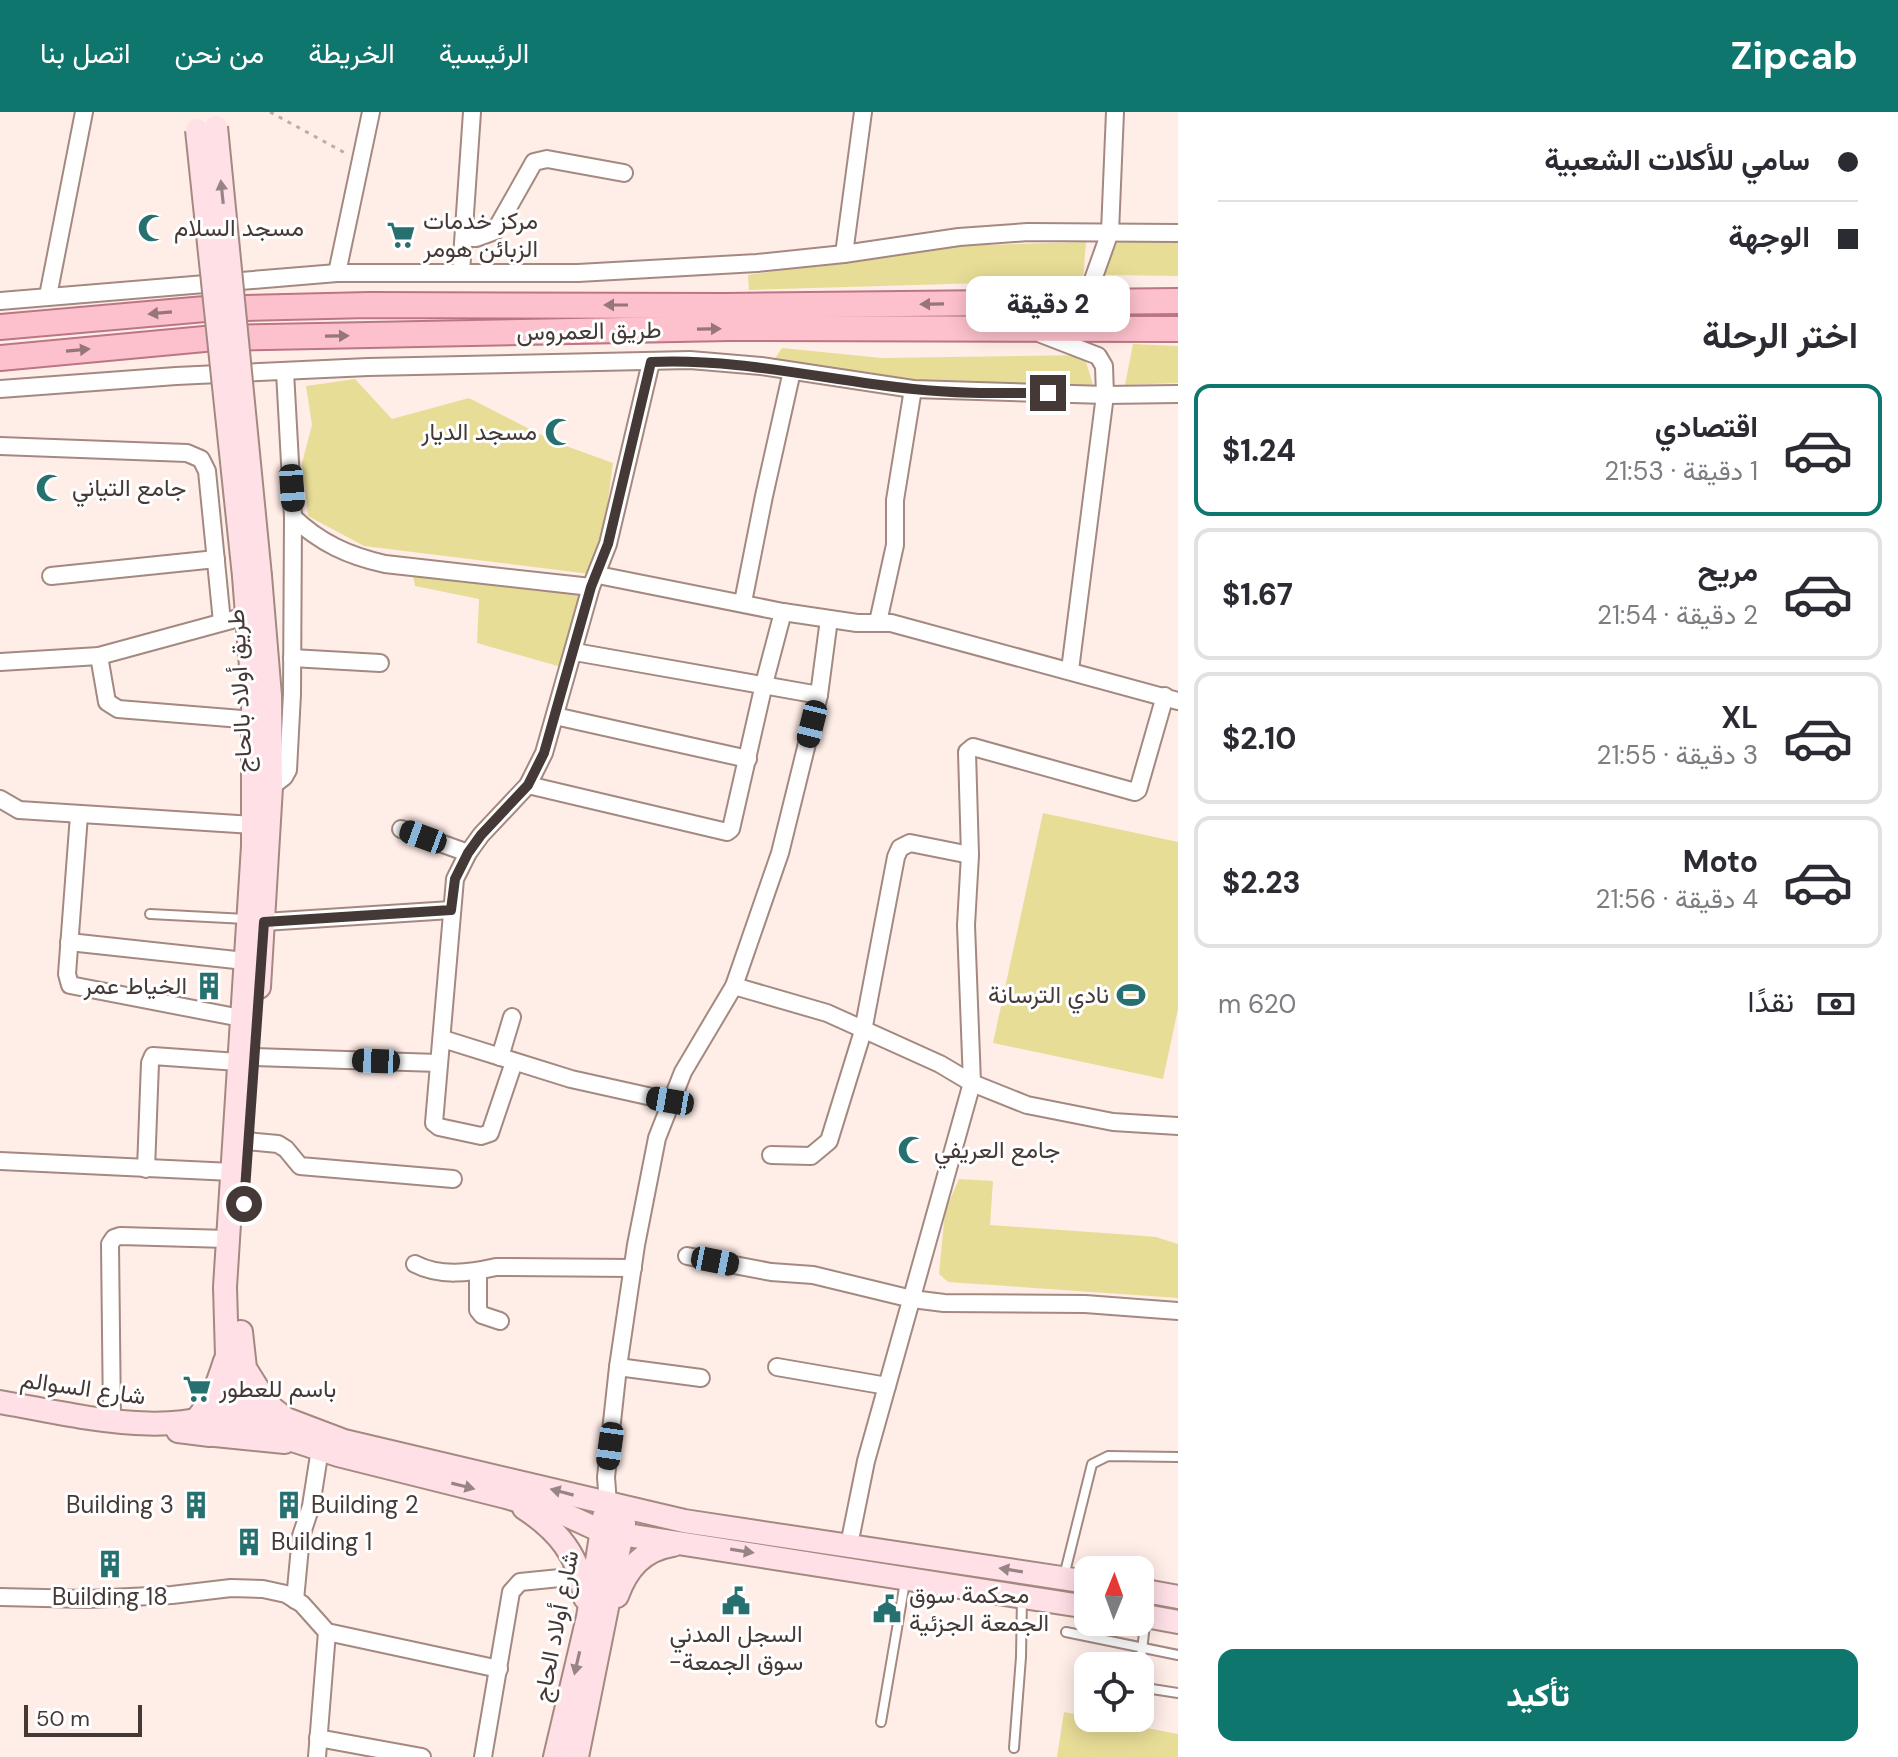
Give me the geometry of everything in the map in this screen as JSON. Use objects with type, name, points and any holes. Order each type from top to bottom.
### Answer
[{"type":"main road","name":"طريق أولاد بالحاج","points":[[206,120],[252,576],[270,696],[271,787],[255,920],[246,1060],[232,1172],[232,1256]]},
{"type":"main road","name":"طريق العمروس","points":[[0,327],[205,309],[369,305],[726,306],[1178,301]]},
{"type":"main road","name":"طريق العمروس","points":[[0,358],[215,338],[729,328],[1178,329]]},
{"type":"main road","name":"طريق أولاد بالحاج","points":[[232,1256],[247,1141],[246,1060],[241,1018],[245,961],[255,920],[254,720],[246,616],[252,576]]},
{"type":"main road","points":[[232,1256],[227,1356],[233,1391],[255,1406],[286,1419],[344,1441],[684,1521],[1074,1580]]},
{"type":"main road","points":[[232,1256],[241,1354],[255,1406],[280,1436],[506,1497],[564,1514],[611,1533],[1074,1605]]},
{"type":"main road","points":[[202,1428],[227,1356]]},
{"type":"main road","name":"شارع السوالم","points":[[0,1402],[158,1425],[173,1430],[202,1428],[312,1446]]},
{"type":"main road","points":[[202,1428],[255,1406]]},
{"type":"main road","points":[[506,1497],[557,1533],[571,1551],[595,1620]]},
{"type":"main road","name":"شارع أولاد الحاج","points":[[577,1757],[595,1620],[618,1507]]},
{"type":"main road","points":[[595,1620],[627,1573],[649,1552],[671,1545],[700,1545]]},
{"type":"main road","points":[[1154,1593],[1178,1597]]},
{"type":"main road","points":[[1154,1618],[1178,1622]]},
{"type":"main road","name":"شارع أولاد الحاج","points":[[555,1757],[595,1620]]},
{"type":"street","points":[[48,296],[84,112]]},
{"type":"street","points":[[337,273],[371,112]]},
{"type":"street","points":[[461,272],[472,112]]},
{"type":"street","points":[[844,254],[863,112]]},
{"type":"street","points":[[1085,302],[1110,232],[1110,113]]},
{"type":"street","points":[[464,238],[476,238],[495,231],[534,162],[547,159],[624,173]]},
{"type":"street","points":[[0,301],[337,273],[609,271],[757,263],[959,237],[1028,232],[1178,233]]},
{"type":"street","points":[[1028,329],[1098,356],[1104,366],[1105,395],[1070,670]]},
{"type":"street","points":[[0,389],[176,376],[382,367],[690,360],[913,389],[1178,394]]},
{"type":"street","points":[[512,1017],[507,1060],[491,1130],[485,1136],[439,1127],[434,1123],[455,879],[481,835],[528,785],[544,753],[631,458],[651,362]]},
{"type":"street","points":[[743,602],[792,371]]},
{"type":"street","points":[[271,787],[284,777],[289,763],[293,517],[285,372]]},
{"type":"street","points":[[878,622],[895,545],[895,500],[913,389]]},
{"type":"street","points":[[0,446],[187,453],[201,459],[207,471],[222,622]]},
{"type":"street","points":[[293,517],[309,532],[354,557],[385,564],[595,581],[743,602],[829,619],[878,622],[1172,698],[1135,792],[973,747],[968,749],[970,855],[966,925],[972,1083],[866,1461],[849,1545]]},
{"type":"street","points":[[51,576],[216,559]]},
{"type":"street","points":[[528,785],[727,832],[733,826],[783,612]]},
{"type":"street","points":[[0,662],[99,656],[246,616]]},
{"type":"street","points":[[618,1507],[606,1477],[618,1367],[657,1138],[683,1072],[734,986],[780,853],[819,695],[829,619]]},
{"type":"street","points":[[575,652],[819,695]]},
{"type":"street","points":[[99,656],[107,702],[118,709],[254,720]]},
{"type":"street","points":[[292,658],[380,663]]},
{"type":"street","points":[[555,716],[748,759]]},
{"type":"street","points":[[0,799],[19,810],[253,825]]},
{"type":"street","points":[[79,815],[67,974],[70,985],[241,1018]]},
{"type":"street","points":[[401,829],[468,853]]},
{"type":"street","points":[[771,1155],[811,1156],[829,1141],[863,1031],[900,848],[910,843],[970,855]]},
{"type":"street","points":[[255,920],[451,910]]},
{"type":"street","points":[[69,942],[245,961]]},
{"type":"street","points":[[734,986],[814,1009],[940,1064],[972,1083],[1027,1105],[1113,1122],[1178,1126]]},
{"type":"street","points":[[443,1039],[608,1089],[670,1101]]},
{"type":"street","points":[[146,1169],[150,1063],[153,1056],[438,1063]]},
{"type":"street","points":[[247,1141],[278,1144],[300,1166],[453,1179]]},
{"type":"street","points":[[0,1161],[232,1172]]},
{"type":"street","points":[[112,1419],[110,1244],[114,1238],[120,1236],[232,1256]]},
{"type":"street","points":[[687,1256],[771,1272],[813,1275],[912,1299],[944,1303],[1085,1304],[1178,1311]]},
{"type":"street","points":[[415,1264],[438,1272],[478,1271],[496,1267],[633,1268]]},
{"type":"street","points":[[478,1271],[478,1310],[482,1315],[500,1321]]},
{"type":"street","points":[[618,1367],[701,1378]]},
{"type":"street","points":[[777,1367],[887,1386]]},
{"type":"street","points":[[295,1600],[301,1536],[311,1506],[312,1446]]},
{"type":"street","points":[[483,1757],[511,1592],[520,1582],[580,1576]]},
{"type":"street","points":[[0,1597],[88,1599],[172,1595],[231,1588],[263,1589],[286,1594],[295,1600],[327,1632],[499,1669]]},
{"type":"street","points":[[317,1757],[327,1632]]},
{"type":"street","points":[[318,1738],[422,1757]]},
{"type":"lane","points":[[150,914],[255,920]]},
{"type":"lane","points":[[1064,1578],[1092,1464],[1108,1456],[1178,1457]]},
{"type":"lane","points":[[881,1722],[906,1577]]},
{"type":"lane","points":[[1014,1748],[1022,1596]]},
{"type":"lane","points":[[1066,1632],[1178,1655]]},
{"type":"lane","points":[[1142,1636],[1142,1652]]},
{"type":"lane","points":[[1154,1689],[1178,1693]]},
{"type":"path","points":[[270,112],[361,161]]},
{"type":"shaded area","points":[[1178,241],[1178,276],[1105,275],[1111,242]]},
{"type":"shaded area","points":[[1086,242],[1083,280],[749,290],[748,275],[951,246]]},
{"type":"shaded area","points":[[1133,344],[1178,346],[1178,383],[1125,385]]},
{"type":"shaded area","points":[[782,348],[882,358],[1084,355],[1094,388],[917,381],[773,361]]},
{"type":"shaded area","points":[[355,379],[392,419],[469,398],[555,442],[613,463],[598,575],[364,546],[308,516],[302,463],[312,425],[306,386]]},
{"type":"shaded area","points":[[412,572],[585,591],[561,667],[477,643],[479,599],[415,586]]},
{"type":"shaded area","points":[[1043,813],[1178,842],[1178,1009],[1163,1079],[993,1043]]},
{"type":"shaded area","points":[[959,1179],[993,1181],[990,1225],[1156,1237],[1178,1244],[1178,1298],[948,1282],[939,1274],[945,1211]]},
{"type":"shaded area","points":[[1064,1712],[1074,1714],[1074,1732],[1154,1732],[1154,1729],[1178,1734],[1178,1757],[1057,1757]]},
{"type":"place","name":"مسجد السلام","points":[[152,228]]},
{"type":"place","name":"مركز خدمات الزبائن هومر","points":[[401,235]]},
{"type":"place","name":"مسجد الديار","points":[[559,432]]},
{"type":"place","name":"جامع التياني","points":[[50,488]]},
{"type":"place","name":"الخياط عمر","points":[[209,986]]},
{"type":"place","name":"نادي الترسانة","points":[[1131,995]]},
{"type":"place","name":"جامع العريفي","points":[[912,1150]]},
{"type":"place","name":"باسم للعطور","points":[[197,1389]]},
{"type":"place","name":"Building 3","points":[[196,1505]]},
{"type":"place","name":"Building 2","points":[[289,1505]]},
{"type":"place","name":"Building 1","points":[[249,1542]]},
{"type":"place","name":"Building 18","points":[[110,1564]]},
{"type":"place","name":"السجل المدني -سوق الجمعة","points":[[736,1601]]},
{"type":"place","name":"محكمة سوق الجمعة الجزئية","points":[[887,1609]]},
{"type":"route","points":[[244,1204],[264,922],[451,910],[455,879],[468,853],[528,785],[544,753],[591,587],[608,544],[631,458],[651,362],[690,360],[761,366],[913,389],[1048,393]]}]
